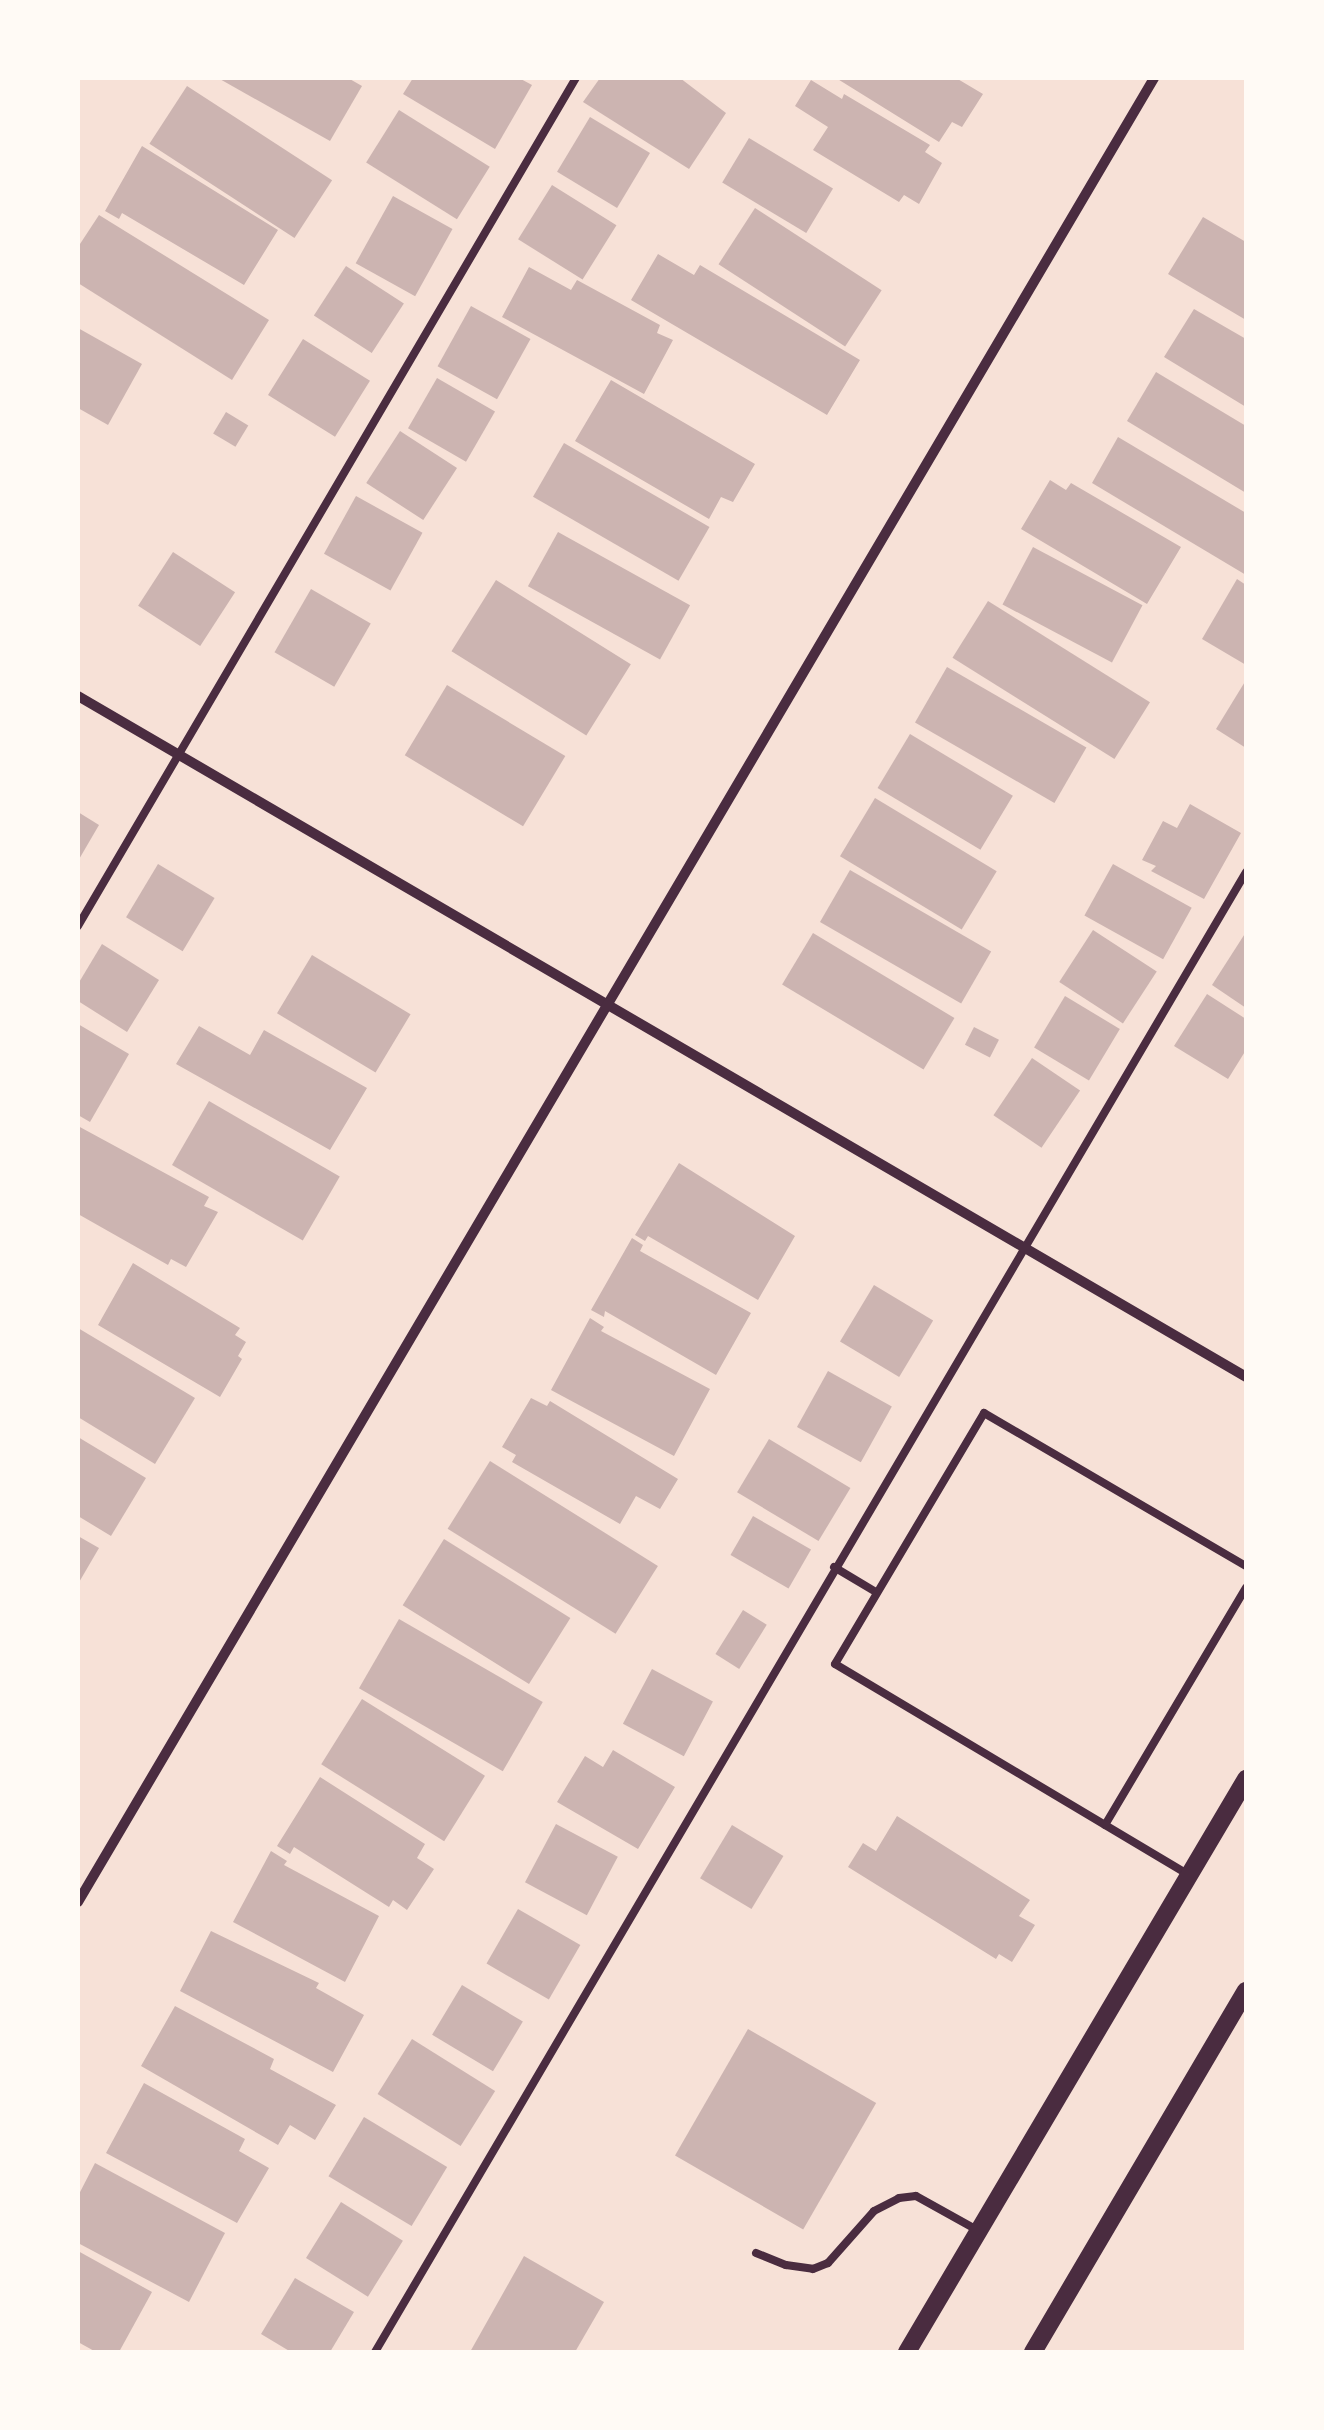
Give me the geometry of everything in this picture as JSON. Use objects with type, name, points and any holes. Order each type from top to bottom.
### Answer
[{"type":"street","points":[[78,1902],[1154,78]]},
{"type":"street","points":[[78,696],[1246,1377]]},
{"type":"street","points":[[907,2352],[1246,1778]]},
{"type":"street","points":[[1034,2352],[1246,1991]]},
{"type":"lane","points":[[78,926],[576,78]]},
{"type":"lane","points":[[375,2352],[834,1566],[1246,872]]},
{"type":"lane","points":[[1190,1875],[835,1664],[984,1413],[1246,1566]]},
{"type":"lane","points":[[834,1566],[876,1592]]},
{"type":"lane","points":[[1105,1826],[1246,1588]]},
{"type":"lane","points":[[756,2252],[786,2265],[813,2268],[828,2264],[874,2211],[898,2198],[916,2196],[978,2231]]},
{"type":"building","points":[[218,78],[348,78],[362,86],[330,141]]},
{"type":"building","points":[[413,78],[519,78],[532,85],[495,149],[403,94]]},
{"type":"building","points":[[600,78],[680,78],[726,113],[689,169],[583,102]]},
{"type":"building","points":[[836,78],[956,78],[983,94],[962,127],[952,122],[939,142]]},
{"type":"building","points":[[811,80],[842,99],[844,94],[930,145],[925,152],[942,163],[919,204],[904,195],[899,202],[813,150],[828,127],[795,106]]},
{"type":"building","points":[[187,86],[332,180],[295,238],[149,144]]},
{"type":"building","points":[[399,110],[490,167],[457,219],[366,163]]},
{"type":"building","points":[[590,117],[650,153],[617,208],[557,172]]},
{"type":"building","points":[[749,138],[833,188],[806,233],[722,183]]},
{"type":"building","points":[[142,146],[278,230],[244,285],[122,213],[119,219],[105,211]]},
{"type":"building","points":[[552,185],[616,225],[583,280],[518,239]]},
{"type":"building","points":[[393,196],[452,229],[415,296],[356,263]]},
{"type":"building","points":[[755,208],[882,290],[845,346],[719,264]]},
{"type":"building","points":[[99,215],[269,320],[232,380],[78,283],[78,247]]},
{"type":"building","points":[[1203,217],[1246,242],[1246,320],[1168,274]]},
{"type":"building","points":[[658,254],[694,275],[700,265],[860,360],[827,415],[631,300]]},
{"type":"building","points":[[346,266],[404,304],[372,353],[314,315]]},
{"type":"building","points":[[529,267],[571,290],[577,280],[660,325],[657,333],[673,340],[644,394],[502,317]]},
{"type":"building","points":[[471,306],[530,339],[497,399],[438,366]]},
{"type":"building","points":[[1194,309],[1246,339],[1246,407],[1164,357]]},
{"type":"building","points":[[78,328],[142,364],[108,425],[78,408]]},
{"type":"building","points":[[303,339],[370,381],[335,437],[268,395]]},
{"type":"building","points":[[1156,372],[1246,426],[1246,493],[1127,421]]},
{"type":"building","points":[[437,378],[495,412],[466,462],[408,428]]},
{"type":"building","points":[[611,380],[755,464],[733,502],[721,497],[709,519],[575,441]]},
{"type":"building","points":[[226,412],[248,425],[235,447],[213,433]]},
{"type":"building","points":[[400,431],[457,468],[423,520],[366,483]]},
{"type":"building","points":[[1118,437],[1246,513],[1246,575],[1092,483]]},
{"type":"building","points":[[564,443],[709,527],[678,581],[533,497]]},
{"type":"building","points":[[1050,480],[1066,490],[1071,483],[1181,547],[1147,604],[1021,529]]},
{"type":"building","points":[[356,496],[422,533],[390,591],[324,554]]},
{"type":"building","points":[[558,532],[690,605],[660,659],[528,586]]},
{"type":"building","points":[[1033,547],[1142,605],[1112,663],[1002,604]]},
{"type":"building","points":[[173,552],[235,592],[200,646],[138,606]]},
{"type":"building","points":[[1237,579],[1246,585],[1246,665],[1202,639]]},
{"type":"building","points":[[496,580],[631,664],[586,735],[451,651]]},
{"type":"building","points":[[311,589],[371,624],[334,687],[274,652]]},
{"type":"building","points":[[988,601],[1150,702],[1114,759],[952,658]]},
{"type":"building","points":[[947,667],[1086,748],[1054,803],[915,722]]},
{"type":"building","points":[[1246,680],[1246,748],[1216,729]]},
{"type":"building","points":[[447,685],[565,756],[523,826],[405,755]]},
{"type":"building","points":[[910,734],[1013,796],[980,850],[878,788]]},
{"type":"building","points":[[875,798],[997,871],[962,929],[840,856]]},
{"type":"building","points":[[1190,804],[1241,833],[1204,899],[1151,871],[1156,866],[1142,860],[1163,821],[1177,828]]},
{"type":"building","points":[[78,812],[99,825],[78,861]]},
{"type":"building","points":[[158,864],[215,898],[183,951],[126,917]]},
{"type":"building","points":[[1113,864],[1192,908],[1163,959],[1084,916]]},
{"type":"building","points":[[850,870],[991,952],[961,1003],[820,922]]},
{"type":"building","points":[[1093,930],[1157,971],[1123,1023],[1059,982]]},
{"type":"building","points":[[1246,932],[1246,1008],[1212,985]]},
{"type":"building","points":[[813,933],[954,1018],[924,1069],[782,984]]},
{"type":"building","points":[[102,944],[159,980],[127,1032],[78,1001],[78,984]]},
{"type":"building","points":[[312,955],[411,1014],[376,1073],[277,1013]]},
{"type":"building","points":[[1207,994],[1246,1019],[1246,1050],[1228,1079],[1174,1046]]},
{"type":"building","points":[[1065,996],[1120,1029],[1089,1080],[1034,1047]]},
{"type":"building","points":[[78,1024],[129,1054],[90,1122],[78,1115]]},
{"type":"building","points":[[199,1026],[250,1055],[264,1030],[367,1088],[330,1150],[176,1064]]},
{"type":"building","points":[[974,1027],[999,1040],[990,1058],[965,1045]]},
{"type":"building","points":[[1032,1058],[1080,1090],[1041,1148],[993,1115]]},
{"type":"building","points":[[209,1101],[340,1176],[303,1241],[172,1165]]},
{"type":"building","points":[[78,1126],[209,1197],[204,1206],[218,1212],[186,1267],[171,1259],[168,1265],[78,1214]]},
{"type":"building","points":[[679,1163],[795,1236],[758,1300],[648,1236],[645,1241],[635,1235]]},
{"type":"building","points":[[632,1238],[643,1245],[640,1251],[751,1313],[716,1375],[605,1311],[604,1317],[591,1310]]},
{"type":"building","points":[[133,1263],[240,1328],[235,1335],[246,1342],[238,1356],[242,1359],[220,1397],[98,1325]]},
{"type":"building","points":[[874,1285],[933,1321],[899,1377],[840,1342]]},
{"type":"building","points":[[590,1318],[604,1327],[601,1331],[710,1389],[674,1456],[551,1390]]},
{"type":"building","points":[[78,1328],[195,1398],[155,1464],[78,1417]]},
{"type":"building","points":[[828,1371],[892,1406],[861,1462],[797,1427]]},
{"type":"building","points":[[531,1398],[547,1406],[550,1401],[678,1479],[660,1509],[636,1496],[620,1524],[512,1462],[516,1455],[502,1447]]},
{"type":"building","points":[[78,1437],[146,1478],[111,1536],[78,1516]]},
{"type":"building","points":[[769,1439],[850,1488],[818,1541],[737,1492]]},
{"type":"building","points":[[490,1461],[658,1566],[616,1634],[448,1529]]},
{"type":"building","points":[[753,1516],[811,1550],[789,1588],[730,1555]]},
{"type":"building","points":[[78,1536],[99,1548],[78,1584]]},
{"type":"building","points":[[444,1539],[570,1618],[529,1684],[403,1605]]},
{"type":"building","points":[[743,1610],[767,1625],[739,1669],[715,1654]]},
{"type":"building","points":[[399,1619],[543,1702],[503,1771],[359,1688]]},
{"type":"building","points":[[652,1669],[713,1701],[684,1756],[623,1724]]},
{"type":"building","points":[[362,1699],[485,1776],[444,1841],[321,1764]]},
{"type":"building","points":[[613,1750],[675,1787],[638,1849],[557,1802],[585,1756],[603,1767]]},
{"type":"building","points":[[320,1777],[425,1844],[417,1858],[434,1869],[407,1910],[393,1900],[389,1907],[294,1847],[290,1854],[277,1846]]},
{"type":"building","points":[[897,1816],[1030,1900],[1019,1916],[1035,1925],[1012,1962],[999,1954],[996,1959],[848,1867],[863,1843],[876,1851]]},
{"type":"building","points":[[556,1824],[618,1857],[587,1915],[525,1882]]},
{"type":"building","points":[[732,1825],[783,1856],[751,1909],[700,1878]]},
{"type":"building","points":[[271,1851],[287,1861],[284,1865],[379,1916],[345,1982],[233,1922]]},
{"type":"building","points":[[518,1909],[580,1945],[549,2000],[486,1964]]},
{"type":"building","points":[[211,1931],[319,1983],[316,1988],[364,2015],[333,2072],[180,1991]]},
{"type":"building","points":[[462,1985],[523,2022],[493,2071],[432,2035]]},
{"type":"building","points":[[175,2006],[274,2059],[270,2069],[336,2105],[315,2140],[290,2125],[278,2145],[141,2066]]},
{"type":"building","points":[[748,2029],[876,2103],[803,2229],[675,2155]]},
{"type":"building","points":[[412,2039],[495,2091],[461,2146],[378,2094]]},
{"type":"building","points":[[144,2083],[245,2139],[239,2151],[269,2168],[237,2223],[106,2153]]},
{"type":"building","points":[[364,2117],[447,2167],[412,2226],[328,2176]]},
{"type":"building","points":[[95,2163],[225,2233],[189,2302],[78,2243],[78,2196]]},
{"type":"building","points":[[341,2202],[403,2241],[368,2297],[306,2258]]},
{"type":"building","points":[[78,2251],[152,2292],[119,2352],[96,2352],[78,2342]]},
{"type":"building","points":[[524,2256],[604,2302],[575,2352],[470,2352]]},
{"type":"building","points":[[295,2278],[354,2312],[330,2352],[291,2352],[261,2334]]}]
